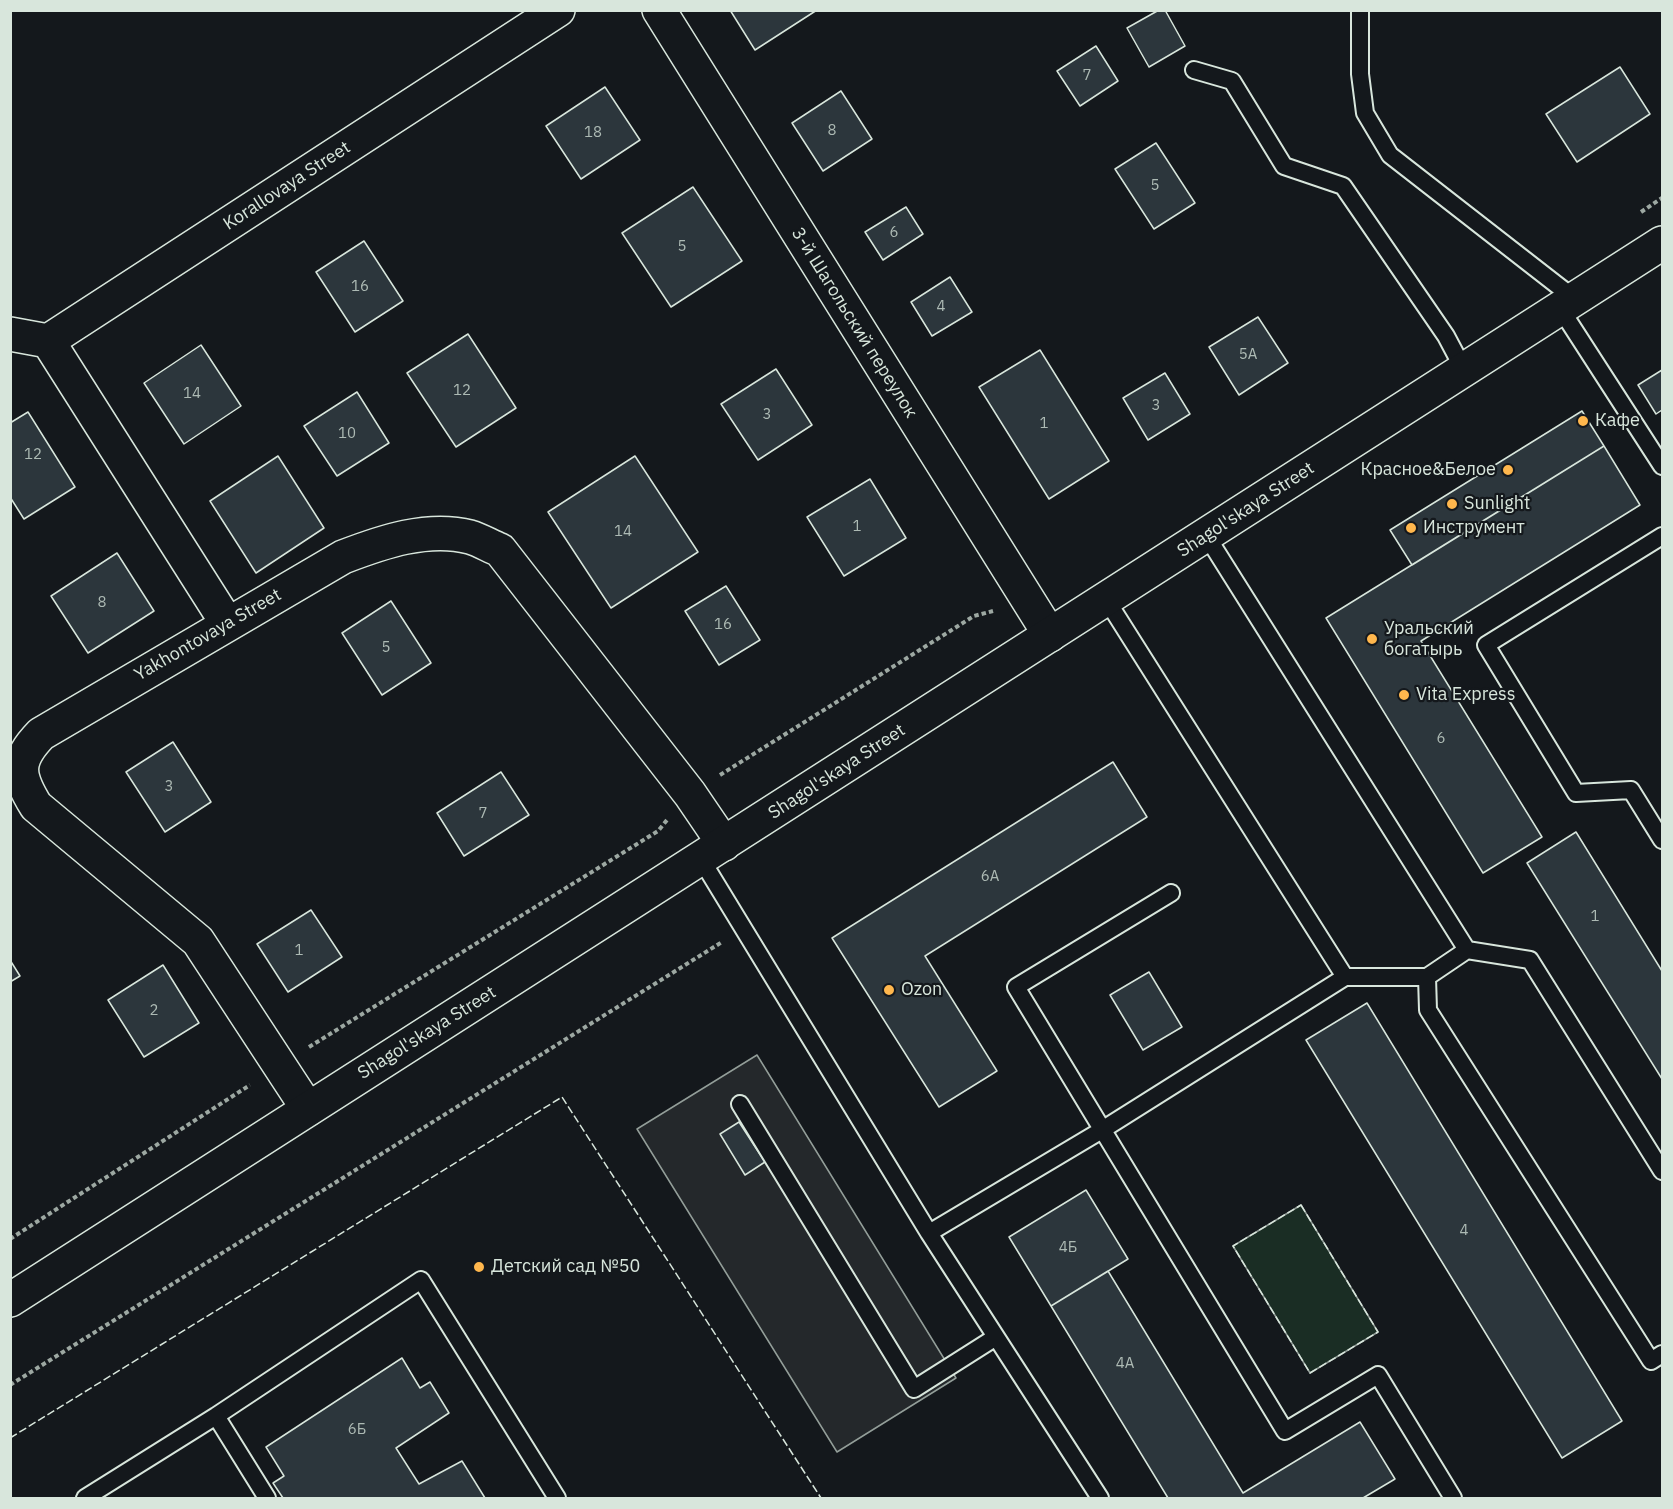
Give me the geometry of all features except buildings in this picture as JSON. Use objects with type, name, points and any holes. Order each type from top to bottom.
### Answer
[{"type":"street","name":"Korallovaya Street","points":[[48,341],[558,10]]},
{"type":"street","name":"3-й Шагольский переулок","points":[[659,10],[1050,635]]},
{"type":"street","name":"Shagol'skaya Street","points":[[10,1300],[1662,243]]},
{"type":"street","points":[[10,334],[48,341],[227,623]]},
{"type":"street","name":"Yakhontovaya Street","points":[[308,1109],[198,941],[36,806],[24,787],[20,768],[27,748],[41,734],[227,623],[344,557],[387,541],[431,534],[470,537],[500,550],[690,794],[712,851]]},
{"type":"lane","points":[[1360,10],[1360,74],[1365,113],[1390,155],[1568,304],[1662,466]]},
{"type":"lane","points":[[1194,70],[1232,81],[1284,166],[1343,186],[1446,336],[1464,369]]},
{"type":"lane","points":[[1206,535],[1467,950]]},
{"type":"lane","points":[[1662,536],[1486,645],[1576,793],[1631,790],[1662,840]]},
{"type":"lane","points":[[1106,599],[1345,977]]},
{"type":"lane","points":[[712,851],[743,928],[929,1233],[1100,1498]]},
{"type":"lane","points":[[1171,893],[1016,987],[1285,1431],[1378,1375],[1453,1498]]},
{"type":"lane","points":[[929,1233],[1102,1130],[1345,977],[1426,977],[1467,950],[1530,960],[1662,1171]]},
{"type":"lane","points":[[1426,977],[1428,1010],[1651,1361],[1662,1354]]},
{"type":"lane","points":[[740,1104],[914,1389],[996,1337]]},
{"type":"lane","points":[[85,1498],[216,1416],[421,1280],[557,1498]]},
{"type":"lane","points":[[216,1416],[267,1498]]},
{"type":"path","points":[[1633,217],[1662,198]]},
{"type":"path","points":[[10,1239],[280,1066],[658,831],[690,794],[974,616],[1030,603]]},
{"type":"path","points":[[10,1385],[743,928]]},
{"type":"green space","points":[[1301,1205],[1378,1332],[1310,1373],[1233,1246]]},
{"type":"shaded area","points":[[757,1055],[956,1378],[837,1452],[637,1129]]},
{"type":"fence","points":[[10,1438],[562,1097],[821,1498]]},
{"type":"fence","points":[[1301,1205],[1378,1332],[1310,1373],[1233,1246],[1301,1205]]},
{"type":"place","name":"Кафе","points":[[1583,421]]},
{"type":"place","name":"Красное&Белое","points":[[1508,470]]},
{"type":"place","name":"Sunlight","points":[[1452,504]]},
{"type":"place","name":"Инструмент","points":[[1411,528]]},
{"type":"place","name":"Уральский богатырь","points":[[1372,639]]},
{"type":"place","name":"Vita Express","points":[[1404,695]]},
{"type":"place","name":"Ozon","points":[[889,990]]},
{"type":"place","name":"Детский сад №50","points":[[479,1267]]}]
